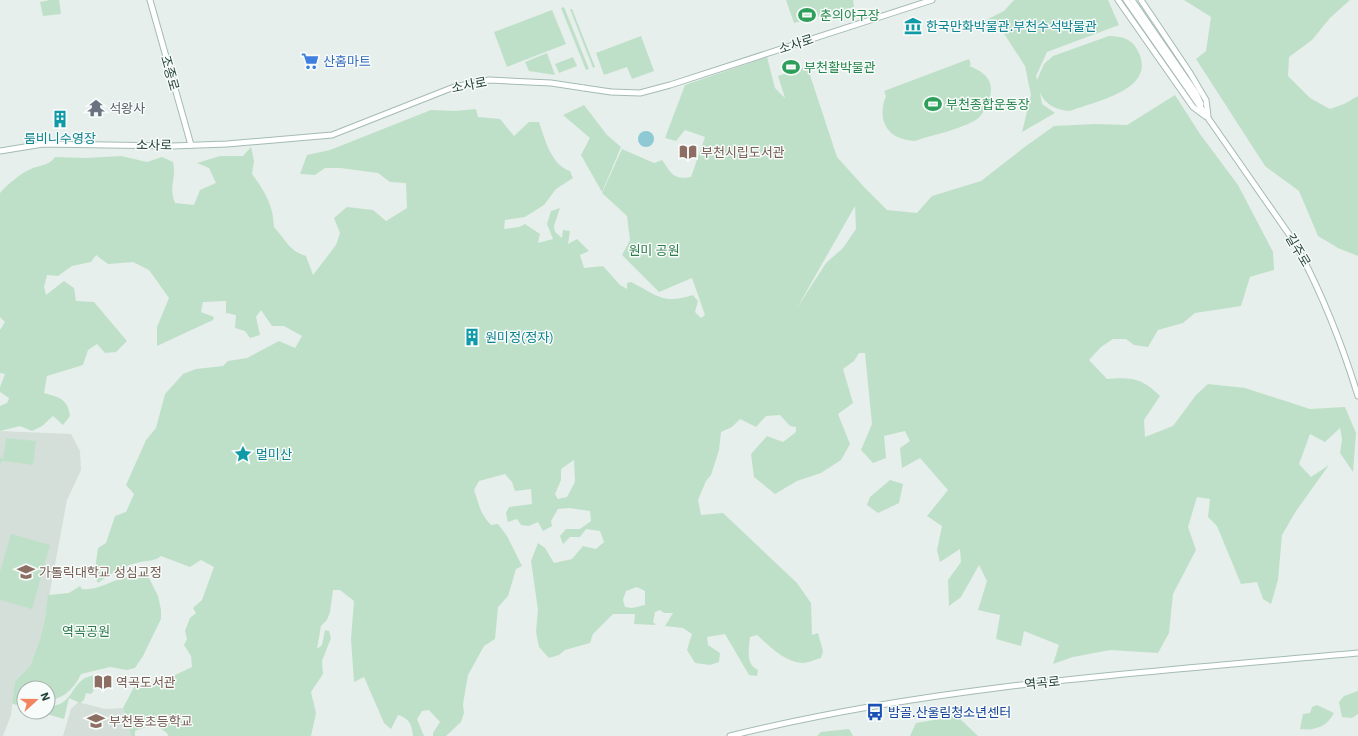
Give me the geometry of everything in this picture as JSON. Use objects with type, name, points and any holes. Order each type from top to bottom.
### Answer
[{"type":"street","name":"조종로","points":[[150,0],[191,145]]},
{"type":"street","name":"소사로","points":[[0,151],[43,144],[227,144],[332,135],[454,87],[488,80],[551,83],[611,92],[640,92],[670,85],[932,0]]},
{"type":"street","name":"길주로","points":[[1118,0],[1193,107],[1209,119]]},
{"type":"street","name":"길주로","points":[[1126,0],[1293,240],[1313,275],[1341,342],[1358,396]]},
{"type":"street","name":"길주로","points":[[1132,0],[1196,93],[1209,119]]},
{"type":"street","name":"길주로","points":[[1141,0],[1190,73],[1206,100],[1209,119]]},
{"type":"street","name":"역곡로","points":[[730,736],[773,725],[845,711],[994,688],[1358,653]]},
{"type":"shaded area","name":"가톨릭대학교 성심교정","points":[[0,431],[71,434],[80,451],[81,470],[67,500],[40,639],[30,666],[15,681],[11,715],[3,736],[0,736]]},
{"type":"shaded area","name":"부천동초등학교","points":[[78,702],[105,709],[123,708],[131,736],[63,736],[71,709]]},
{"type":"green space","points":[[59,0],[61,14],[43,16],[40,2]]},
{"type":"green space","name":"춘의야구장","points":[[786,0],[853,0],[854,7],[794,23]]},
{"type":"green space","points":[[1014,0],[1108,0],[1119,25],[1047,52],[1036,76],[1037,80],[1044,64],[1053,56],[1109,36],[1126,39],[1136,47],[1142,64],[1139,75],[1132,84],[1121,92],[1070,111],[1048,104],[1040,93],[1042,104],[1055,113],[1022,132],[1031,95],[1025,66],[1003,32],[980,23],[1004,11]]},
{"type":"green space","points":[[1184,0],[1350,0],[1330,18],[1312,40],[1289,57],[1288,76],[1310,98],[1330,109],[1344,104],[1358,96],[1358,256],[1338,248],[1318,236],[1299,191],[1265,166],[1196,59],[1206,51],[1211,17]]},
{"type":"green space","points":[[564,7],[589,69],[586,70],[561,8]]},
{"type":"green space","points":[[570,9],[572,9],[595,67],[593,68]]},
{"type":"green space","points":[[552,10],[566,44],[507,67],[494,32]]},
{"type":"green space","points":[[641,36],[654,71],[632,79],[627,67],[604,75],[596,53]]},
{"type":"green space","points":[[547,53],[555,75],[529,71],[525,62]]},
{"type":"green space","points":[[573,57],[577,66],[559,73],[555,64]]},
{"type":"green space","name":"원미 공원","points":[[767,57],[775,88],[785,98],[778,76],[807,66],[837,157],[887,210],[917,213],[932,196],[981,181],[1054,126],[1095,124],[1127,125],[1175,95],[1200,134],[1238,185],[1273,252],[1274,270],[1250,277],[1241,306],[1195,313],[1183,323],[1158,330],[1148,347],[1134,345],[1126,339],[1113,339],[1101,347],[1089,360],[1107,379],[1123,378],[1136,380],[1148,385],[1160,396],[1144,420],[1145,437],[1173,426],[1196,395],[1208,384],[1245,388],[1310,409],[1345,407],[1356,433],[1353,472],[1340,453],[1342,439],[1340,428],[1325,442],[1310,434],[1299,464],[1311,477],[1329,465],[1296,511],[1282,535],[1278,580],[1271,604],[1263,599],[1257,582],[1241,584],[1217,526],[1208,517],[1210,499],[1197,497],[1188,527],[1196,550],[1173,594],[1169,633],[1158,653],[1110,650],[1073,657],[1053,664],[1059,645],[1024,631],[1021,646],[996,639],[1000,615],[978,610],[987,581],[979,565],[961,597],[949,606],[948,580],[961,562],[960,549],[940,562],[937,550],[942,526],[927,516],[948,490],[920,458],[902,468],[900,448],[910,441],[905,431],[884,436],[886,458],[873,463],[861,450],[872,424],[865,353],[859,353],[854,361],[843,369],[853,403],[838,414],[850,444],[841,460],[821,473],[797,481],[775,494],[754,477],[751,454],[767,436],[783,442],[796,432],[796,427],[790,426],[780,415],[766,416],[756,427],[740,419],[732,427],[721,432],[719,450],[711,475],[706,481],[698,500],[701,515],[723,513],[797,583],[811,603],[812,635],[818,633],[823,651],[821,658],[803,663],[790,660],[778,653],[757,635],[750,637],[749,660],[758,670],[757,676],[749,675],[725,634],[707,637],[708,645],[720,653],[719,662],[710,665],[695,663],[687,650],[692,634],[683,628],[665,626],[673,613],[664,613],[660,610],[655,612],[653,622],[656,625],[634,624],[635,614],[613,614],[593,634],[590,643],[565,650],[559,655],[549,658],[539,647],[536,632],[538,610],[531,561],[538,543],[545,548],[554,563],[572,559],[583,546],[596,549],[604,542],[600,531],[586,529],[580,537],[570,537],[563,544],[560,536],[566,529],[580,529],[591,521],[590,511],[569,508],[558,509],[551,521],[552,526],[543,531],[538,522],[529,526],[521,525],[517,519],[508,522],[506,513],[509,507],[532,504],[531,489],[515,491],[512,482],[505,474],[479,481],[474,490],[480,509],[484,516],[491,525],[498,524],[507,536],[522,566],[516,569],[508,596],[498,607],[495,639],[484,646],[468,675],[463,704],[464,713],[461,722],[446,736],[433,736],[433,733],[440,722],[429,710],[422,711],[417,719],[424,736],[413,736],[412,728],[409,722],[402,716],[398,715],[391,729],[384,723],[364,677],[354,682],[351,639],[354,601],[340,590],[333,590],[330,612],[327,620],[321,626],[317,649],[322,645],[325,630],[329,631],[331,638],[322,661],[323,674],[311,692],[316,713],[311,736],[168,736],[167,733],[154,724],[135,731],[135,736],[131,736],[123,708],[134,687],[151,683],[161,687],[168,685],[173,676],[192,667],[191,656],[184,645],[187,639],[185,631],[190,618],[196,613],[193,608],[202,600],[214,567],[201,560],[190,567],[161,556],[150,561],[132,564],[122,568],[98,583],[94,576],[98,548],[106,543],[115,516],[126,512],[134,494],[126,485],[146,440],[156,428],[165,394],[183,374],[196,369],[223,366],[228,361],[247,358],[279,341],[295,348],[302,336],[284,326],[272,326],[261,310],[256,317],[260,335],[250,338],[245,331],[235,328],[236,315],[226,313],[226,301],[203,302],[201,312],[214,317],[213,320],[157,346],[157,327],[169,298],[149,270],[133,262],[108,264],[96,255],[91,262],[72,266],[58,276],[47,275],[44,287],[46,295],[64,281],[74,288],[76,301],[94,302],[127,341],[116,352],[105,353],[97,344],[88,350],[83,365],[47,376],[44,393],[65,402],[69,410],[70,416],[63,425],[53,416],[42,426],[32,431],[20,426],[0,431],[0,406],[7,403],[9,398],[0,392],[0,387],[5,374],[0,373],[0,330],[5,322],[0,317],[0,193],[20,175],[33,168],[48,163],[55,157],[85,158],[121,156],[147,162],[162,157],[173,162],[174,173],[172,192],[175,203],[194,205],[200,190],[216,183],[209,168],[197,163],[220,156],[243,156],[251,147],[254,161],[252,174],[268,199],[274,227],[292,248],[300,254],[306,256],[313,275],[336,245],[340,233],[334,218],[347,207],[373,210],[386,221],[407,208],[406,183],[390,182],[378,173],[340,168],[325,168],[315,175],[300,174],[307,155],[330,150],[431,110],[455,111],[476,109],[478,117],[500,119],[514,136],[529,122],[539,122],[546,143],[553,157],[563,168],[570,171],[573,178],[556,189],[544,205],[525,217],[505,220],[504,229],[519,227],[525,224],[540,234],[538,243],[553,239],[547,224],[551,211],[560,208],[554,226],[555,232],[562,238],[563,230],[570,231],[568,244],[577,239],[589,251],[580,255],[584,268],[603,266],[620,285],[627,289],[627,283],[631,282],[667,299],[683,298],[693,295],[698,301],[695,312],[701,318],[705,315],[692,278],[659,292],[622,255],[630,240],[627,216],[602,193],[622,149],[654,163],[662,160],[677,177],[691,177],[705,137],[685,130],[676,141],[665,138],[685,85]],"holes":[[[855,206],[856,229],[843,248],[826,263],[797,308]],[[574,460],[575,482],[567,497],[558,499],[555,494],[561,480],[561,469]],[[637,587],[645,591],[645,605],[632,608],[625,607],[623,600],[626,591]]]},
{"type":"green space","points":[[969,59],[971,65],[969,66],[977,69],[987,77],[991,89],[988,103],[984,112],[978,119],[960,127],[915,141],[906,140],[891,133],[884,121],[883,105],[886,96],[884,91]]},
{"type":"green space","points":[[584,105],[607,135],[621,147],[602,192],[581,155],[590,138],[563,115]]},
{"type":"green space","points":[[6,438],[36,441],[33,465],[3,461],[0,463],[0,457],[3,460]]},
{"type":"green space","points":[[890,480],[903,484],[899,503],[878,513],[867,505],[870,497]]},
{"type":"green space","points":[[11,534],[50,545],[32,609],[0,600],[0,572]]},
{"type":"green space","name":"역곡공원","points":[[122,578],[149,578],[158,596],[161,610],[161,619],[143,656],[135,668],[127,670],[110,667],[81,674],[68,692],[56,698],[56,680],[16,680],[30,666],[40,639],[48,595],[69,593],[80,586],[82,589],[99,587]]},
{"type":"green space","points":[[94,675],[96,688],[91,694],[86,693],[84,700],[80,703],[69,698],[64,719],[56,717],[56,705],[66,700],[76,686],[85,678]]},
{"type":"green space","name":"역곡공원","points":[[16,680],[16,705],[12,703]]},
{"type":"green space","points":[[1358,691],[1358,714],[1352,718],[1342,717],[1339,702],[1344,696]]},
{"type":"green space","points":[[1317,705],[1334,713],[1331,718],[1324,725],[1315,729],[1300,729],[1303,714],[1310,713],[1312,707]]},
{"type":"green space","points":[[957,716],[978,736],[910,736],[916,723]]},
{"type":"green space","points":[[849,729],[853,736],[817,736],[821,732]]},
{"type":"water","points":[[643,131],[649,131],[654,136],[652,145],[649,147],[643,147],[638,142],[638,136]]},
{"type":"place","name":"춘의야구장","points":[[807,15]]},
{"type":"place","name":"한국만화박물관.부천수석박물관","points":[[913,26]]},
{"type":"place","name":"산홈마트","points":[[310,61]]},
{"type":"place","name":"부천활박물관","points":[[791,67]]},
{"type":"place","name":"부천종합운동장","points":[[933,104]]},
{"type":"place","name":"석왕사","points":[[96,108]]},
{"type":"place","name":"룸비니수영장","points":[[60,119]]},
{"type":"place","name":"부천시립도서관","points":[[688,152]]},
{"type":"place","name":"원미정(정자)","points":[[472,337]]},
{"type":"place","name":"멀미산","points":[[243,454]]},
{"type":"place","name":"가톨릭대학교 성심교정","points":[[26,572]]},
{"type":"place","name":"역곡도서관","points":[[103,682]]},
{"type":"place","name":"밤골.산울림청소년센터","points":[[875,712]]},
{"type":"place","name":"부천동초등학교","points":[[96,721]]}]
